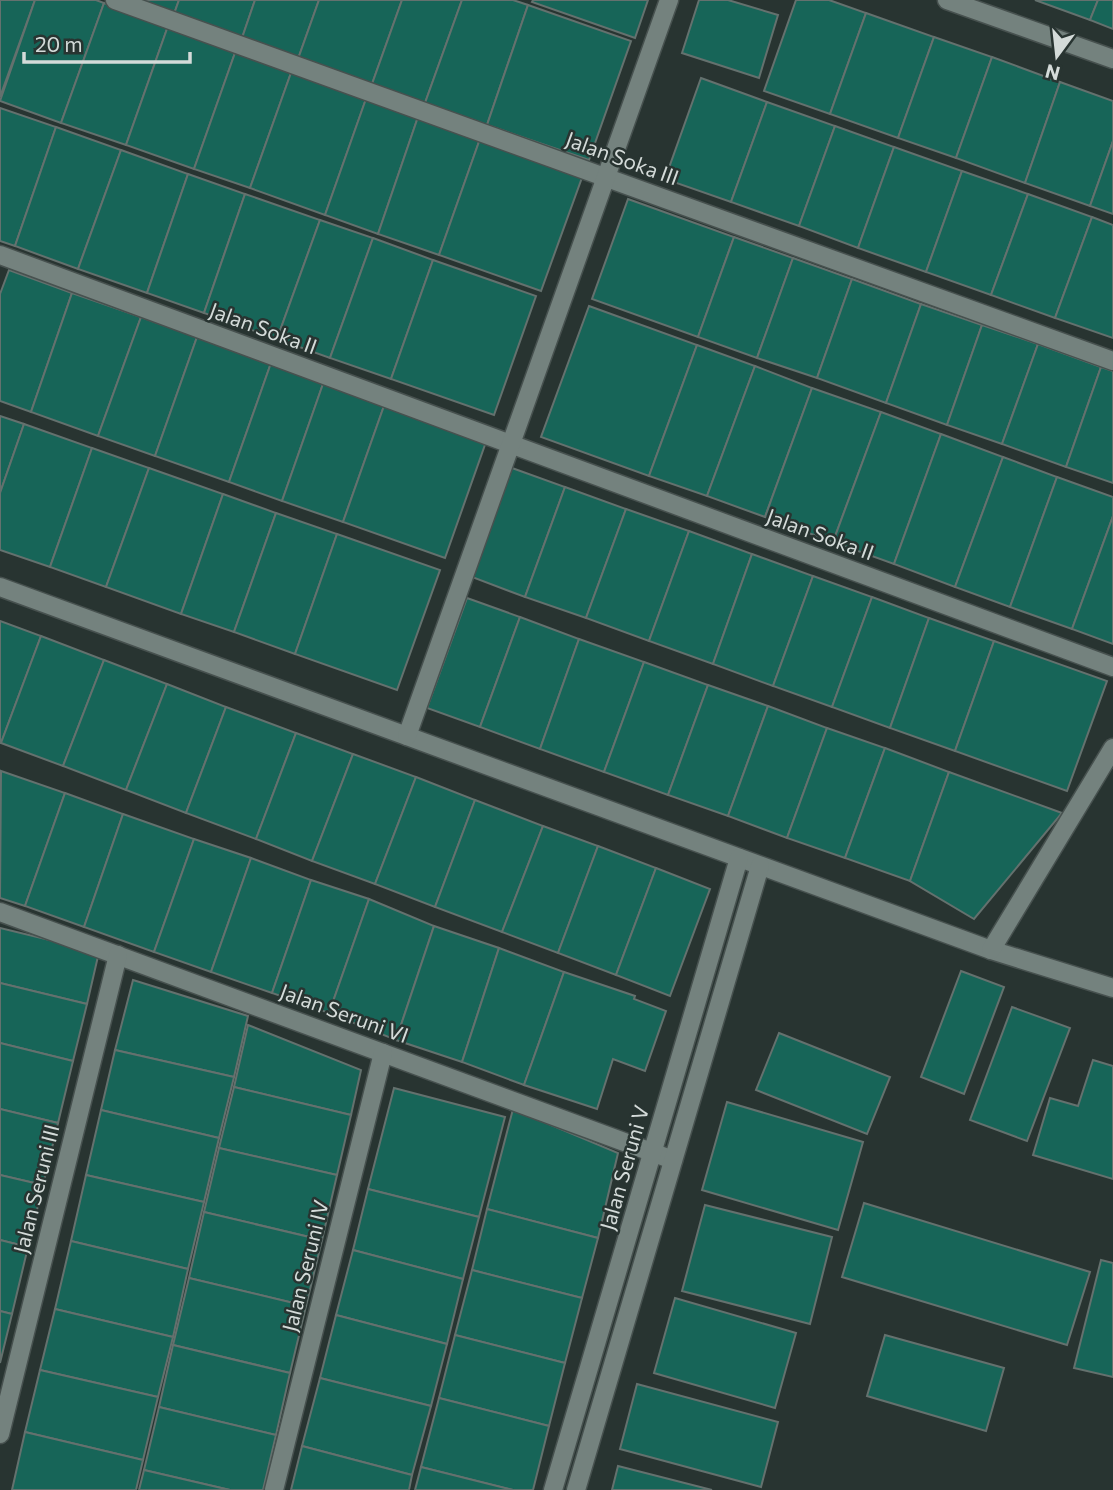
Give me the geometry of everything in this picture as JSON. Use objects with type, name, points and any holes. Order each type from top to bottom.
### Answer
[{"type":"street","name":"Jalan Soka III","points":[[115,0],[1113,361]]},
{"type":"street","points":[[407,736],[669,0]]},
{"type":"street","points":[[947,0],[1113,59]]},
{"type":"street","name":"Jalan Soka II","points":[[0,255],[1113,667]]},
{"type":"street","points":[[0,587],[991,950],[1113,988]]},
{"type":"street","points":[[991,950],[1113,748]]},
{"type":"street","name":"Jalan Seruni V","points":[[553,1490],[739,858]]},
{"type":"street","name":"Jalan Seruni V","points":[[576,1490],[760,866]]},
{"type":"street","name":"Jalan Seruni VI","points":[[0,912],[673,1160]]},
{"type":"street","name":"Jalan Seruni III","points":[[0,1434],[118,955]]},
{"type":"street","name":"Jalan Seruni IV","points":[[274,1490],[383,1053]]},
{"type":"street","points":[[601,1327],[622,1332]]},
{"type":"building","points":[[0,0],[35,0],[0,97]]},
{"type":"building","points":[[35,0],[96,0],[104,3],[61,123],[0,101]]},
{"type":"building","points":[[133,0],[179,0],[174,14]]},
{"type":"building","points":[[179,0],[255,0],[242,38],[174,14]]},
{"type":"building","points":[[255,0],[319,0],[298,59],[242,38]]},
{"type":"building","points":[[319,0],[402,0],[372,84],[298,59]]},
{"type":"building","points":[[402,0],[462,0],[425,103],[372,84]]},
{"type":"building","points":[[462,0],[513,0],[528,5],[487,125],[425,103]]},
{"type":"building","points":[[648,0],[635,38],[532,2]]},
{"type":"building","points":[[699,0],[728,0],[778,15],[759,78],[682,53]]},
{"type":"building","points":[[796,0],[829,0],[866,13],[830,114],[764,91]]},
{"type":"building","points":[[1035,0],[1098,0],[1090,20]]},
{"type":"building","points":[[1098,0],[1113,0],[1113,29],[1090,20]]},
{"type":"building","points":[[104,3],[168,26],[126,145],[61,123]]},
{"type":"building","points":[[528,5],[631,41],[589,160],[487,125]]},
{"type":"building","points":[[866,13],[934,37],[898,138],[830,114]]},
{"type":"building","points":[[168,26],[236,50],[194,169],[126,145]]},
{"type":"building","points":[[934,37],[992,57],[956,158],[898,138]]},
{"type":"building","points":[[236,50],[292,70],[250,188],[194,169]]},
{"type":"building","points":[[992,57],[1060,82],[1025,183],[956,158]]},
{"type":"building","points":[[292,70],[367,96],[325,215],[250,188]]},
{"type":"building","points":[[701,78],[767,102],[731,202],[665,179]]},
{"type":"building","points":[[1060,82],[1113,101],[1113,141],[1090,206],[1025,183]]},
{"type":"building","points":[[367,96],[419,114],[378,234],[325,215]]},
{"type":"building","points":[[767,102],[835,126],[799,226],[731,202]]},
{"type":"building","points":[[0,108],[56,127],[15,246],[0,241]]},
{"type":"building","points":[[419,114],[481,136],[439,255],[378,234]]},
{"type":"building","points":[[835,126],[894,147],[858,248],[799,226]]},
{"type":"building","points":[[56,127],[121,150],[78,269],[15,246]]},
{"type":"building","points":[[481,136],[584,172],[541,291],[439,255]]},
{"type":"building","points":[[1113,141],[1113,214],[1090,206]]},
{"type":"building","points":[[894,147],[962,171],[926,272],[858,248]]},
{"type":"building","points":[[121,150],[188,174],[147,293],[78,269]]},
{"type":"building","points":[[962,171],[1028,194],[991,295],[926,272]]},
{"type":"building","points":[[188,174],[245,194],[204,313],[147,293]]},
{"type":"building","points":[[245,194],[320,220],[277,339],[204,313]]},
{"type":"building","points":[[1028,194],[1092,217],[1055,318],[991,295]]},
{"type":"building","points":[[628,199],[734,237],[698,337],[592,299]]},
{"type":"building","points":[[1092,217],[1113,225],[1113,338],[1055,318]]},
{"type":"building","points":[[320,220],[373,238],[330,358],[277,339]]},
{"type":"building","points":[[734,237],[793,258],[757,358],[698,337]]},
{"type":"building","points":[[373,238],[433,260],[391,379],[330,358]]},
{"type":"building","points":[[793,258],[852,279],[817,378],[757,358]]},
{"type":"building","points":[[433,260],[536,296],[494,415],[391,379]]},
{"type":"building","points":[[9,270],[72,293],[31,412],[0,401],[0,294]]},
{"type":"building","points":[[852,279],[921,304],[886,403],[817,378]]},
{"type":"building","points":[[72,293],[141,317],[98,436],[31,412]]},
{"type":"building","points":[[921,304],[982,325],[947,425],[886,403]]},
{"type":"building","points":[[589,306],[697,345],[649,476],[541,437]]},
{"type":"building","points":[[141,317],[197,337],[155,456],[98,436]]},
{"type":"building","points":[[982,325],[1038,344],[1002,444],[947,425]]},
{"type":"building","points":[[197,337],[271,363],[229,482],[155,456]]},
{"type":"building","points":[[1038,344],[1101,367],[1066,467],[1002,444]]},
{"type":"building","points":[[697,345],[755,366],[707,496],[649,476]]},
{"type":"building","points":[[271,363],[324,381],[282,501],[229,482]]},
{"type":"building","points":[[755,366],[812,388],[765,517],[707,496]]},
{"type":"building","points":[[1101,367],[1113,371],[1113,483],[1066,467]]},
{"type":"building","points":[[324,381],[385,403],[343,522],[282,501]]},
{"type":"building","points":[[812,388],[881,412],[833,542],[765,517]]},
{"type":"building","points":[[385,403],[487,439],[445,558],[343,522]]},
{"type":"building","points":[[881,412],[941,434],[894,564],[833,542]]},
{"type":"building","points":[[0,416],[24,424],[0,493]]},
{"type":"building","points":[[24,424],[92,448],[50,567],[0,550],[0,493]]},
{"type":"building","points":[[941,434],[1003,457],[955,587],[894,564]]},
{"type":"building","points":[[92,448],[149,468],[106,587],[50,567]]},
{"type":"building","points":[[1003,457],[1057,477],[1010,607],[955,587]]},
{"type":"building","points":[[149,468],[223,494],[181,614],[106,587]]},
{"type":"building","points":[[512,468],[565,487],[525,597],[472,577]]},
{"type":"building","points":[[1057,477],[1113,497],[1113,516],[1072,629],[1010,607]]},
{"type":"building","points":[[565,487],[626,509],[586,618],[525,597]]},
{"type":"building","points":[[223,494],[276,513],[234,632],[181,614]]},
{"type":"building","points":[[626,509],[689,531],[649,641],[586,618]]},
{"type":"building","points":[[276,513],[337,534],[295,654],[234,632]]},
{"type":"building","points":[[1113,516],[1113,644],[1072,629]]},
{"type":"building","points":[[689,531],[752,554],[713,664],[649,641]]},
{"type":"building","points":[[337,534],[440,570],[397,690],[295,654]]},
{"type":"building","points":[[752,554],[813,576],[773,686],[713,664]]},
{"type":"building","points":[[813,576],[872,597],[832,707],[773,686]]},
{"type":"building","points":[[872,597],[929,618],[890,728],[832,707]]},
{"type":"building","points":[[467,598],[520,617],[480,727],[427,708]]},
{"type":"building","points":[[520,617],[579,639],[540,749],[480,727]]},
{"type":"building","points":[[929,618],[994,641],[955,751],[890,728]]},
{"type":"building","points":[[0,621],[41,636],[1,743],[0,743]]},
{"type":"building","points":[[41,636],[104,660],[63,766],[1,743]]},
{"type":"building","points":[[579,639],[644,662],[604,772],[540,749]]},
{"type":"building","points":[[994,641],[1107,681],[1067,791],[955,751]]},
{"type":"building","points":[[104,660],[167,684],[126,790],[63,766]]},
{"type":"building","points":[[644,662],[708,685],[668,795],[604,772]]},
{"type":"building","points":[[167,684],[226,707],[186,813],[126,790]]},
{"type":"building","points":[[708,685],[768,706],[728,816],[668,795]]},
{"type":"building","points":[[768,706],[827,728],[787,838],[728,816]]},
{"type":"building","points":[[226,707],[296,733],[256,839],[186,813]]},
{"type":"building","points":[[827,728],[885,748],[845,858],[787,838]]},
{"type":"building","points":[[296,733],[353,754],[312,861],[256,839]]},
{"type":"building","points":[[885,748],[949,772],[910,881],[845,858]]},
{"type":"building","points":[[353,754],[416,777],[375,884],[312,861]]},
{"type":"building","points":[[1,771],[65,793],[25,906],[0,898]]},
{"type":"building","points":[[949,772],[1062,813],[974,919],[910,881]]},
{"type":"building","points":[[416,777],[475,800],[435,907],[375,884]]},
{"type":"building","points":[[65,793],[123,814],[84,927],[25,906]]},
{"type":"building","points":[[475,800],[543,826],[502,932],[435,907]]},
{"type":"building","points":[[123,814],[194,839],[154,952],[84,927]]},
{"type":"building","points":[[543,826],[598,846],[558,953],[502,932]]},
{"type":"building","points":[[194,839],[251,858],[211,972],[154,952]]},
{"type":"building","points":[[598,846],[656,868],[616,975],[558,953]]},
{"type":"building","points":[[251,858],[311,880],[272,993],[211,972]]},
{"type":"building","points":[[656,868],[710,889],[670,996],[616,975]]},
{"type":"building","points":[[311,880],[369,899],[329,1013],[272,993]]},
{"type":"building","points":[[369,899],[434,926],[396,1040],[329,1013]]},
{"type":"building","points":[[434,926],[499,948],[462,1062],[396,1040]]},
{"type":"building","points":[[0,928],[99,952],[87,1004],[0,983]]},
{"type":"building","points":[[499,948],[564,972],[524,1085],[462,1062]]},
{"type":"building","points":[[961,971],[1004,987],[964,1094],[921,1077]]},
{"type":"building","points":[[564,972],[635,996],[634,999],[666,1011],[645,1071],[613,1059],[597,1109],[524,1085]]},
{"type":"building","points":[[133,980],[248,1016],[234,1077],[115,1050]]},
{"type":"building","points":[[0,983],[87,1004],[73,1061],[0,1043]]},
{"type":"building","points":[[1012,1007],[1070,1028],[1027,1141],[970,1120]]},
{"type":"building","points":[[248,1025],[361,1070],[351,1115],[234,1087]]},
{"type":"building","points":[[779,1033],[890,1077],[867,1134],[756,1090]]},
{"type":"building","points":[[0,1043],[73,1061],[58,1123],[0,1109]]},
{"type":"building","points":[[115,1050],[234,1077],[219,1138],[101,1110]]},
{"type":"building","points":[[1093,1060],[1113,1066],[1113,1179],[1033,1155],[1050,1098],[1078,1106]]},
{"type":"building","points":[[234,1087],[351,1115],[337,1175],[219,1148]]},
{"type":"building","points":[[394,1088],[505,1117],[479,1217],[368,1189]]},
{"type":"building","points":[[727,1102],[863,1142],[838,1230],[702,1190]]},
{"type":"building","points":[[0,1109],[58,1123],[43,1185],[0,1175]]},
{"type":"building","points":[[513,1109],[618,1153],[598,1238],[487,1209]]},
{"type":"building","points":[[101,1110],[219,1138],[204,1202],[86,1175]]},
{"type":"building","points":[[219,1148],[337,1175],[322,1240],[204,1212]]},
{"type":"building","points":[[0,1175],[43,1185],[28,1247],[0,1240]]},
{"type":"building","points":[[86,1175],[204,1202],[188,1269],[71,1241]]},
{"type":"building","points":[[368,1189],[479,1217],[463,1279],[353,1250]]},
{"type":"building","points":[[864,1203],[1090,1272],[1067,1345],[842,1277]]},
{"type":"building","points":[[705,1205],[832,1237],[810,1324],[682,1291]]},
{"type":"building","points":[[487,1209],[598,1238],[582,1298],[472,1270]]},
{"type":"building","points":[[204,1212],[322,1240],[306,1306],[189,1278]]},
{"type":"building","points":[[0,1240],[28,1247],[12,1314],[0,1311]]},
{"type":"building","points":[[71,1241],[188,1269],[173,1337],[55,1309]]},
{"type":"building","points":[[353,1250],[463,1279],[447,1344],[336,1315]]},
{"type":"building","points":[[1101,1260],[1113,1263],[1113,1377],[1074,1368]]},
{"type":"building","points":[[472,1270],[582,1298],[565,1363],[455,1335]]},
{"type":"building","points":[[189,1278],[306,1306],[290,1373],[173,1345]]},
{"type":"building","points":[[675,1298],[796,1333],[775,1408],[654,1373]]},
{"type":"building","points":[[55,1309],[173,1337],[158,1397],[40,1370]]},
{"type":"building","points":[[0,1311],[12,1314],[0,1363]]},
{"type":"building","points":[[336,1315],[447,1344],[431,1406],[320,1378]]},
{"type":"building","points":[[455,1335],[565,1363],[549,1426],[439,1398]]},
{"type":"building","points":[[885,1335],[1004,1368],[986,1431],[867,1396]]},
{"type":"building","points":[[173,1345],[290,1373],[276,1435],[159,1407]]},
{"type":"building","points":[[40,1370],[158,1397],[143,1460],[25,1432]]},
{"type":"building","points":[[320,1378],[431,1406],[412,1475],[302,1446]]},
{"type":"building","points":[[637,1384],[778,1422],[761,1487],[620,1449]]},
{"type":"building","points":[[439,1398],[549,1426],[533,1490],[513,1490],[421,1467]]},
{"type":"building","points":[[159,1407],[276,1435],[263,1490],[230,1490],[144,1470]]},
{"type":"building","points":[[25,1432],[143,1460],[136,1490],[12,1490]]},
{"type":"building","points":[[302,1446],[412,1475],[409,1490],[291,1490]]},
{"type":"building","points":[[618,1466],[712,1490],[612,1490]]},
{"type":"building","points":[[421,1467],[513,1490],[415,1490]]},
{"type":"building","points":[[144,1470],[230,1490],[139,1490]]}]
